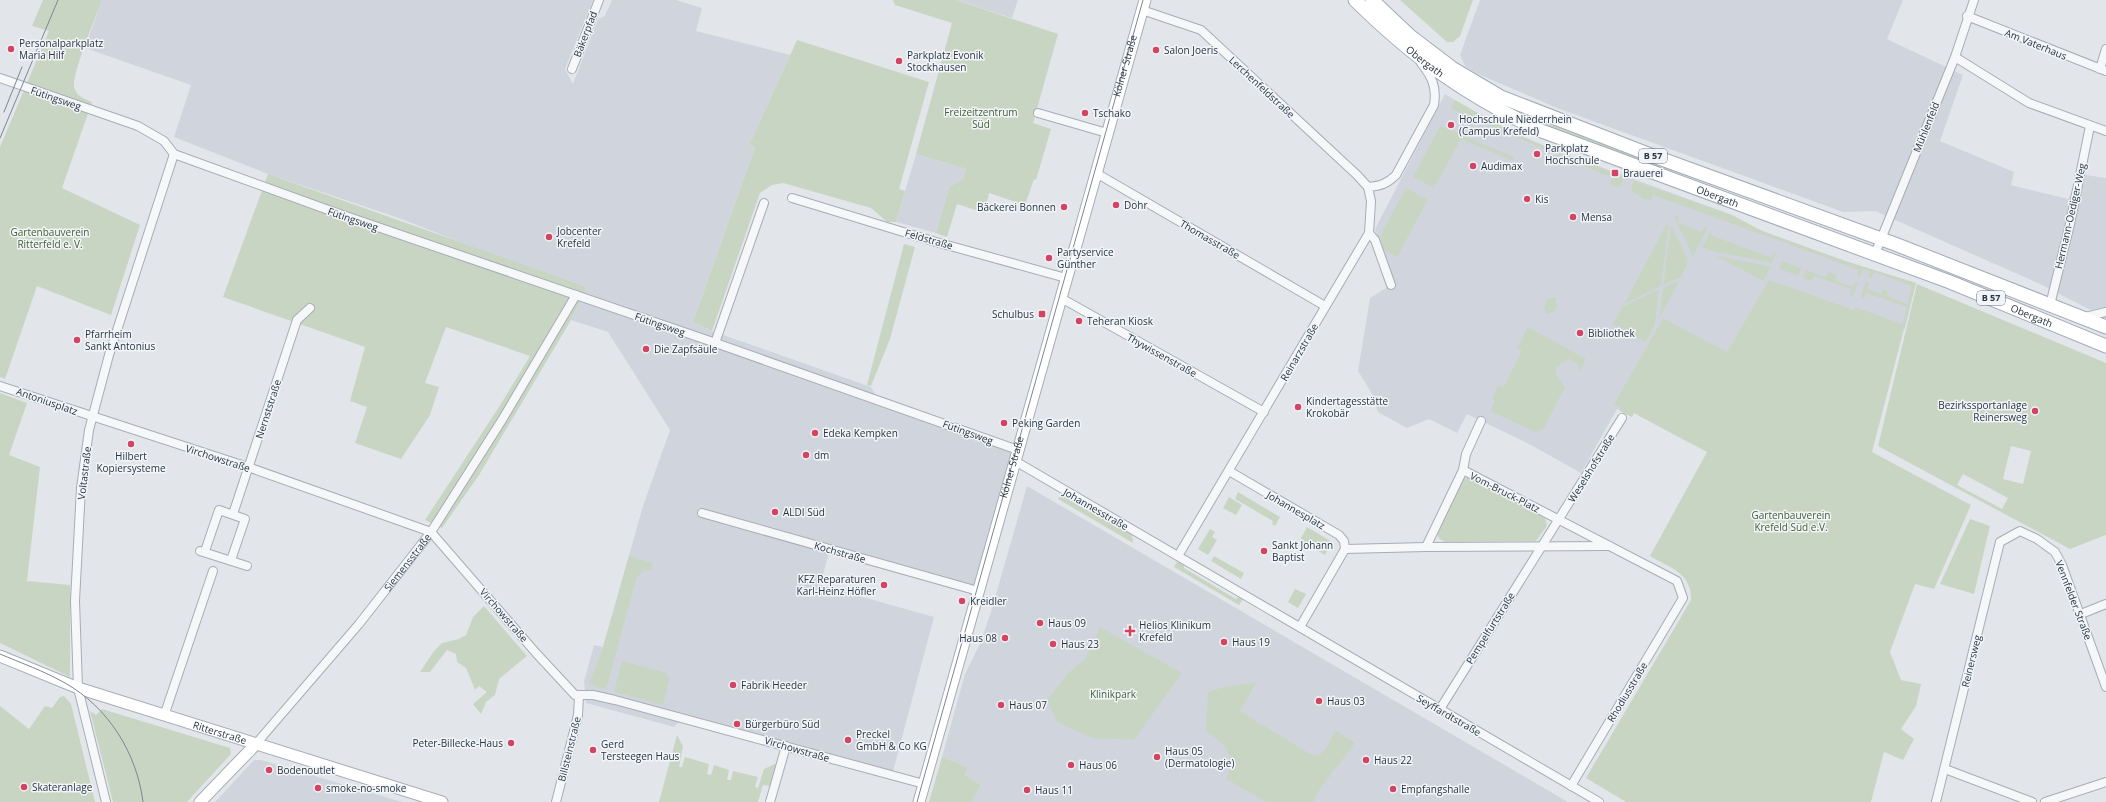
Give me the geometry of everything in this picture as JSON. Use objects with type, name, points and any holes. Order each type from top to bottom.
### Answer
[{"type":"main road","name":"Obergath","points":[[1355,0],[1414,54],[1438,72],[1477,98],[1539,130],[1958,284],[2106,346]]},
{"type":"main road","name":"Obergath","points":[[1372,0],[1410,36],[1445,64],[1501,97],[1648,154],[1881,239],[2050,305],[2085,317],[2106,327]]},
{"type":"main road","name":"Kölner Straße","points":[[918,802],[1143,5]]},
{"type":"main road","name":"Ritterstraße","points":[[0,656],[78,688],[255,745],[442,802]]},
{"type":"main road","name":"Siemensstraße","points":[[200,802],[255,745]]},
{"type":"street","name":"Bäkerpfad","points":[[572,68],[599,0]]},
{"type":"street","name":"Mühlenfeld","points":[[1875,254],[1955,57],[1967,16],[1974,0]]},
{"type":"street","name":"Lerchenfeldstraße","points":[[1143,5],[1201,30],[1357,175],[1368,187]]},
{"type":"street","name":"Am Vaterhaus","points":[[1967,16],[2103,70]]},
{"type":"street","points":[[2103,70],[2106,49]]},
{"type":"street","points":[[1368,187],[1381,186],[1389,183],[1396,175],[1434,106],[1436,93],[1434,82],[1414,54]]},
{"type":"street","points":[[1955,57],[2029,103],[2106,131]]},
{"type":"street","name":"Fütingsweg","points":[[0,78],[138,126],[164,141],[174,154],[334,212],[715,343],[1018,450]]},
{"type":"street","points":[[1038,113],[1107,133]]},
{"type":"street","name":"Hermann-Oediger-Weg","points":[[2050,305],[2070,224],[2090,126]]},
{"type":"street","name":"Voltastraße","points":[[106,802],[78,688],[75,601],[79,516],[88,437],[109,356],[174,154]]},
{"type":"street","name":"Thomasstraße","points":[[1096,173],[1325,306]]},
{"type":"street","name":"Reinarzstraße","points":[[1229,471],[1369,233],[1371,201],[1368,187]]},
{"type":"street","name":"Feldstraße","points":[[792,198],[936,242],[1066,278]]},
{"type":"street","points":[[715,343],[764,203]]},
{"type":"street","points":[[1369,233],[1375,240],[1391,285]]},
{"type":"street","name":"Siemensstraße","points":[[255,745],[359,624],[431,532],[502,420],[576,295]]},
{"type":"street","name":"Thywissenstraße","points":[[1061,298],[1264,412]]},
{"type":"street","name":"Nernststraße","points":[[232,514],[297,320],[310,308]]},
{"type":"street","points":[[2085,317],[2106,312]]},
{"type":"street","name":"Antoniusplatz","points":[[0,386],[93,417]]},
{"type":"street","name":"Virchowstraße","points":[[93,417],[248,467],[431,532],[560,679],[571,691],[579,696],[592,695],[606,698],[924,784]]},
{"type":"street","name":"Weselshofstraße","points":[[1559,519],[1622,418]]},
{"type":"street","points":[[1463,470],[1466,454],[1481,421]]},
{"type":"street","name":"Johannesstraße","points":[[1015,461],[1178,556]]},
{"type":"street","name":"Vom-Bruck-Platz","points":[[1426,547],[1463,470],[1678,581],[1683,598]]},
{"type":"street","points":[[1229,471],[1178,556],[1300,627],[1345,549],[1612,546]]},
{"type":"street","name":"Johannesplatz","points":[[1229,471],[1339,535],[1344,541],[1345,549]]},
{"type":"street","points":[[231,560],[245,519],[219,510],[203,551],[247,566]]},
{"type":"street","name":"Kochstraße","points":[[702,513],[978,591]]},
{"type":"street","points":[[1541,547],[1559,519]]},
{"type":"street","name":"Vennfelder Straße","points":[[2020,531],[2036,539],[2055,552],[2062,565],[2081,614],[2106,687]]},
{"type":"street","name":"Reinersweg","points":[[1936,802],[2000,542],[2020,531]]},
{"type":"street","name":"Pempelfurtstraße","points":[[1440,709],[1541,547]]},
{"type":"street","points":[[164,716],[213,571]]},
{"type":"street","name":"Rhodiusstraße","points":[[1571,786],[1683,598]]},
{"type":"street","points":[[2081,614],[2106,604]]},
{"type":"street","name":"Seyffardtstraße","points":[[1300,627],[1599,802]]},
{"type":"street","name":"Billsteinstraße","points":[[556,802],[578,715],[579,696]]},
{"type":"street","points":[[770,802],[786,746]]},
{"type":"street","points":[[1945,769],[2032,802]]},
{"type":"street","points":[[2045,802],[2106,782]]},
{"type":"shaded area","points":[[102,0],[593,0],[565,69],[573,84],[598,19],[605,16],[612,0],[676,0],[702,8],[696,31],[790,55],[749,145],[755,147],[693,322],[712,331],[871,387],[882,407],[1012,453],[971,594],[829,553],[820,585],[934,617],[891,779],[681,720],[674,727],[586,703],[584,681],[594,645],[603,647],[643,506],[670,430],[608,332],[571,320],[587,287],[493,255],[399,218],[268,174],[174,137],[191,85],[85,48]]},
{"type":"shaded area","points":[[956,0],[1018,0],[1012,18]]},
{"type":"shaded area","points":[[1480,0],[1903,0],[1887,39],[1963,75],[1940,141],[2014,172],[2011,185],[2068,199],[2086,175],[2106,178],[2106,318],[2040,284],[1875,211],[1843,212],[1557,108],[1476,73],[1465,66],[1460,55]]},
{"type":"shaded area","points":[[1445,94],[1490,121],[1546,147],[1732,215],[1762,231],[1845,261],[1916,283],[1905,329],[1688,442],[1634,413],[1632,417],[1617,409],[1581,473],[1529,444],[1467,414],[1457,433],[1429,419],[1407,428],[1378,412],[1371,392],[1358,371],[1370,298],[1394,283],[1375,229]]},
{"type":"shaded area","points":[[916,154],[966,169],[963,179],[949,187],[936,233],[896,222]]},
{"type":"shaded area","name":"Helios Klinikum Krefeld","points":[[1027,486],[1568,802],[972,802],[981,785],[965,775],[968,767],[942,757],[965,674],[979,646],[990,615]]},
{"type":"shaded area","points":[[254,760],[261,760],[402,802],[215,802]]},
{"type":"green space","name":"Gartenbauverein Ritterfeld e. V.","points":[[43,0],[102,0],[80,58],[74,80],[74,87],[77,93],[81,97],[92,102],[62,188],[140,225],[111,315],[37,286],[5,379],[0,377],[0,147],[49,31],[32,26]]},
{"type":"green space","name":"Freizeitzentrum Süd","points":[[893,0],[956,0],[1058,34],[1033,123],[1051,129],[1036,180],[1034,179],[1025,205],[989,193],[985,213],[957,204],[947,237],[936,233],[949,187],[963,179],[966,169],[916,154],[952,23],[895,5]]},
{"type":"green space","points":[[1400,0],[1473,0],[1460,36],[1453,42],[1447,42]]},
{"type":"green space","points":[[797,40],[929,82],[899,189],[905,191],[896,222],[887,222],[871,208],[783,183],[772,185],[760,193],[712,331],[693,322],[755,147],[749,145]]},
{"type":"green space","points":[[1452,74],[1748,194],[1747,197],[1678,173],[1650,166],[1568,136],[1512,111]]},
{"type":"green space","points":[[1455,100],[1517,135],[1622,176],[1624,179],[1619,188],[1610,184],[1612,178],[1451,109]]},
{"type":"green space","points":[[1440,126],[1514,157],[1513,161],[1461,139],[1434,188],[1413,177]]},
{"type":"green space","points":[[268,174],[587,287],[571,320],[479,475],[442,528],[425,520],[499,407],[530,356],[446,327],[425,383],[439,387],[430,415],[401,459],[355,443],[367,407],[350,401],[365,347],[223,297]]},
{"type":"green space","name":"Gartenbauverein Krefeld Süd e.V.","points":[[1635,181],[1732,215],[1762,231],[1845,261],[1916,283],[1872,452],[1971,505],[1934,589],[1915,584],[1890,652],[1901,680],[1921,684],[1916,706],[1901,729],[1914,739],[1903,760],[1884,752],[1871,802],[1626,802],[1586,778],[1691,600],[1688,583],[1684,577],[1672,568],[1650,556],[1707,452],[1634,413],[1632,417],[1620,411],[1621,408],[1614,404],[1663,318],[1727,352],[1769,280],[1854,310],[1855,307],[1902,324],[1907,307],[1866,293],[1864,298],[1861,297],[1866,282],[1869,284],[1867,289],[1881,294],[1883,289],[1888,291],[1887,296],[1907,304],[1912,286],[1874,272],[1872,278],[1868,277],[1869,271],[1863,269],[1860,277],[1857,276],[1859,270],[1653,195],[1651,200],[1643,199],[1632,191],[1631,185]]},
{"type":"green space","points":[[1406,188],[1428,200],[1397,257],[1384,250],[1380,236]]},
{"type":"green space","points":[[1673,215],[1679,217],[1678,223],[1702,232],[1704,227],[1708,228],[1693,256]]},
{"type":"green space","points":[[1669,224],[1661,286],[1624,304],[1666,225]]},
{"type":"green space","points":[[1671,225],[1689,261],[1681,277],[1663,285]]},
{"type":"green space","points":[[1712,229],[1711,235],[1772,258],[1774,253],[1776,254],[1772,263],[1712,251],[1702,247]]},
{"type":"green space","points":[[904,244],[915,247],[890,339],[871,386],[867,385]]},
{"type":"green space","points":[[1714,255],[1771,267],[1763,281]]},
{"type":"green space","points":[[1782,261],[1801,268],[1799,276],[1779,269]]},
{"type":"green space","points":[[1806,270],[1826,277],[1828,272],[1837,275],[1836,281],[1853,287],[1855,282],[1858,283],[1853,297],[1850,295],[1851,289],[1814,276],[1812,281],[1803,278]]},
{"type":"green space","points":[[1680,280],[1659,319],[1663,288]]},
{"type":"green space","points":[[1917,284],[2106,363],[2106,535],[2070,549],[1878,446]],"holes":[[[2011,446],[2031,451],[2023,484],[2003,479]],[[1963,474],[2008,498],[2002,509],[1957,485]]]},
{"type":"green space","points":[[1659,289],[1655,324],[1646,342],[1613,324],[1622,307]]},
{"type":"green space","points":[[1552,297],[1556,298],[1557,306],[1554,312],[1547,314],[1544,309],[1547,300]]},
{"type":"green space","points":[[1528,327],[1586,359],[1580,371],[1577,363],[1568,359],[1556,367],[1556,374],[1565,387],[1544,428],[1535,432],[1490,411],[1495,401],[1492,399],[1498,385],[1503,388],[1522,351],[1517,348]]},
{"type":"green space","points":[[0,393],[27,403],[9,455],[40,467],[27,581],[70,585],[70,677],[0,643]]},
{"type":"green space","points":[[1465,478],[1469,478],[1545,518],[1547,526],[1536,541],[1443,541],[1438,536],[1437,531],[1461,481]]},
{"type":"green space","points":[[1238,492],[1280,517],[1275,526],[1272,524],[1273,521],[1235,499]]},
{"type":"green space","points":[[1061,495],[1132,535],[1133,543],[1058,499]]},
{"type":"green space","points":[[1229,497],[1242,505],[1236,515],[1223,508]]},
{"type":"green space","points":[[1970,519],[1990,526],[1974,594],[1940,584]]},
{"type":"green space","points":[[1307,527],[1332,542],[1325,555],[1300,540]]},
{"type":"green space","points":[[1210,529],[1215,532],[1212,537],[1217,540],[1208,555],[1198,549]]},
{"type":"green space","points":[[629,556],[653,563],[651,571],[645,570],[637,577],[606,689],[589,684],[603,647]]},
{"type":"green space","points":[[1214,556],[1244,573],[1241,579],[1211,561]]},
{"type":"green space","points":[[1178,560],[1184,564],[1184,568],[1236,599],[1239,596],[1243,599],[1239,605],[1174,567]]},
{"type":"green space","points":[[1295,589],[1306,594],[1298,608],[1288,602]]},
{"type":"green space","points":[[484,606],[527,656],[499,679],[495,695],[486,702],[481,714],[473,704],[487,692],[479,686],[475,690],[466,668],[457,662],[456,654],[447,650],[430,672],[420,672],[434,651],[442,643],[459,639],[466,635],[473,617]]},
{"type":"green space","name":"Klinikpark","points":[[1100,627],[1182,673],[1134,740],[1092,738],[1057,722],[1047,700],[1067,674],[1085,659]]},
{"type":"green space","points":[[622,661],[667,673],[666,676],[670,677],[663,705],[614,692]]},
{"type":"green space","points":[[1257,682],[1240,711],[1310,754],[1319,755],[1327,747],[1335,730],[1355,743],[1320,789],[1313,802],[1266,802],[1226,779],[1229,770],[1230,756],[1224,745],[1206,731],[1208,692],[1224,687]]},
{"type":"green space","points":[[64,696],[71,704],[95,802],[0,802],[0,706],[29,729],[45,706],[52,708],[60,697]]},
{"type":"green space","points":[[102,709],[230,748],[231,754],[187,802],[113,802],[90,711],[96,715]]},
{"type":"green space","points":[[677,735],[683,746],[679,767],[682,767],[685,757],[709,764],[707,774],[711,775],[714,765],[729,770],[727,780],[731,780],[733,771],[758,777],[755,787],[758,788],[764,769],[777,763],[770,786],[763,785],[758,802],[659,802]]},
{"type":"green space","points":[[942,757],[968,767],[965,775],[981,785],[972,802],[929,802]]},
{"type":"tram line","points":[[0,138],[58,0]]},
{"type":"tram line","points":[[917,802],[1143,0]]},
{"type":"tram line","points":[[4,112],[22,67]]},
{"type":"tram line","points":[[0,654],[65,683],[80,693],[107,718],[127,749],[140,784],[143,802]]},
{"type":"place","name":"Personalparkplatz Maria Hilf","points":[[11,49]]},
{"type":"place","name":"Salon Joeris","points":[[1156,50]]},
{"type":"place","name":"Parkplatz Evonik Stockhausen","points":[[899,61]]},
{"type":"place","name":"Tschako","points":[[1085,113]]},
{"type":"place","name":"Hochschule Niederrhein (Campus Krefeld)","points":[[1451,125]]},
{"type":"place","name":"Parkplatz Hochschule","points":[[1537,154]]},
{"type":"place","name":"Audimax","points":[[1473,166]]},
{"type":"place","name":"Brauerei","points":[[1615,173]]},
{"type":"place","name":"Kis","points":[[1527,199]]},
{"type":"place","name":"Dohr","points":[[1116,205]]},
{"type":"place","name":"Bäckerei Bonnen","points":[[1064,207]]},
{"type":"place","name":"Mensa","points":[[1573,217]]},
{"type":"place","name":"Jobcenter Krefeld","points":[[549,237]]},
{"type":"place","name":"Partyservice Günther","points":[[1049,258]]},
{"type":"place","name":"Schulbus","points":[[1042,314]]},
{"type":"place","name":"Teheran Kiosk","points":[[1079,321]]},
{"type":"place","name":"Bibliothek","points":[[1580,333]]},
{"type":"place","name":"Pfarrheim Sankt Antonius","points":[[77,340]]},
{"type":"place","name":"Die Zapfsäule","points":[[646,349]]},
{"type":"place","name":"Kindertagesstätte Krokobär","points":[[1298,407]]},
{"type":"place","name":"Bezirkssportanlage Reinersweg","points":[[2035,411]]},
{"type":"place","name":"Peking Garden","points":[[1004,423]]},
{"type":"place","name":"Edeka Kempken","points":[[815,433]]},
{"type":"place","name":"Hilbert Kopiersysteme","points":[[131,444]]},
{"type":"place","name":"dm","points":[[806,455]]},
{"type":"place","name":"ALDI Süd","points":[[775,512]]},
{"type":"place","name":"Sankt Johann Baptist","points":[[1264,551]]},
{"type":"place","name":"KFZ Reparaturen Karl-Heinz Höfler","points":[[884,585]]},
{"type":"place","name":"Kreidler","points":[[962,601]]},
{"type":"place","name":"Haus 09","points":[[1040,623]]},
{"type":"place","name":"Helios Klinikum Krefeld","points":[[1130,631]]},
{"type":"place","name":"Haus 08","points":[[1005,638]]},
{"type":"place","name":"Haus 19","points":[[1224,642]]},
{"type":"place","name":"Haus 23","points":[[1053,644]]},
{"type":"place","name":"Fabrik Heeder","points":[[733,685]]},
{"type":"place","name":"Haus 03","points":[[1319,701]]},
{"type":"place","name":"Haus 07","points":[[1001,705]]},
{"type":"place","name":"Bürgerbüro Süd","points":[[737,724]]},
{"type":"place","name":"Preckel GmbH & Co KG","points":[[848,740]]},
{"type":"place","name":"Peter-Billecke-Haus","points":[[511,743]]},
{"type":"place","name":"Gerd Tersteegen Haus","points":[[593,750]]},
{"type":"place","name":"Haus 05 (Dermatologie)","points":[[1157,757]]},
{"type":"place","name":"Haus 22","points":[[1366,760]]},
{"type":"place","name":"Haus 06","points":[[1071,765]]},
{"type":"place","name":"Bodenoutlet","points":[[269,770]]},
{"type":"place","name":"Skateranlage","points":[[24,787]]},
{"type":"place","name":"smoke-no-smoke","points":[[318,788]]},
{"type":"place","name":"Empfangshalle","points":[[1393,789]]},
{"type":"place","name":"Haus 11","points":[[1027,790]]}]
